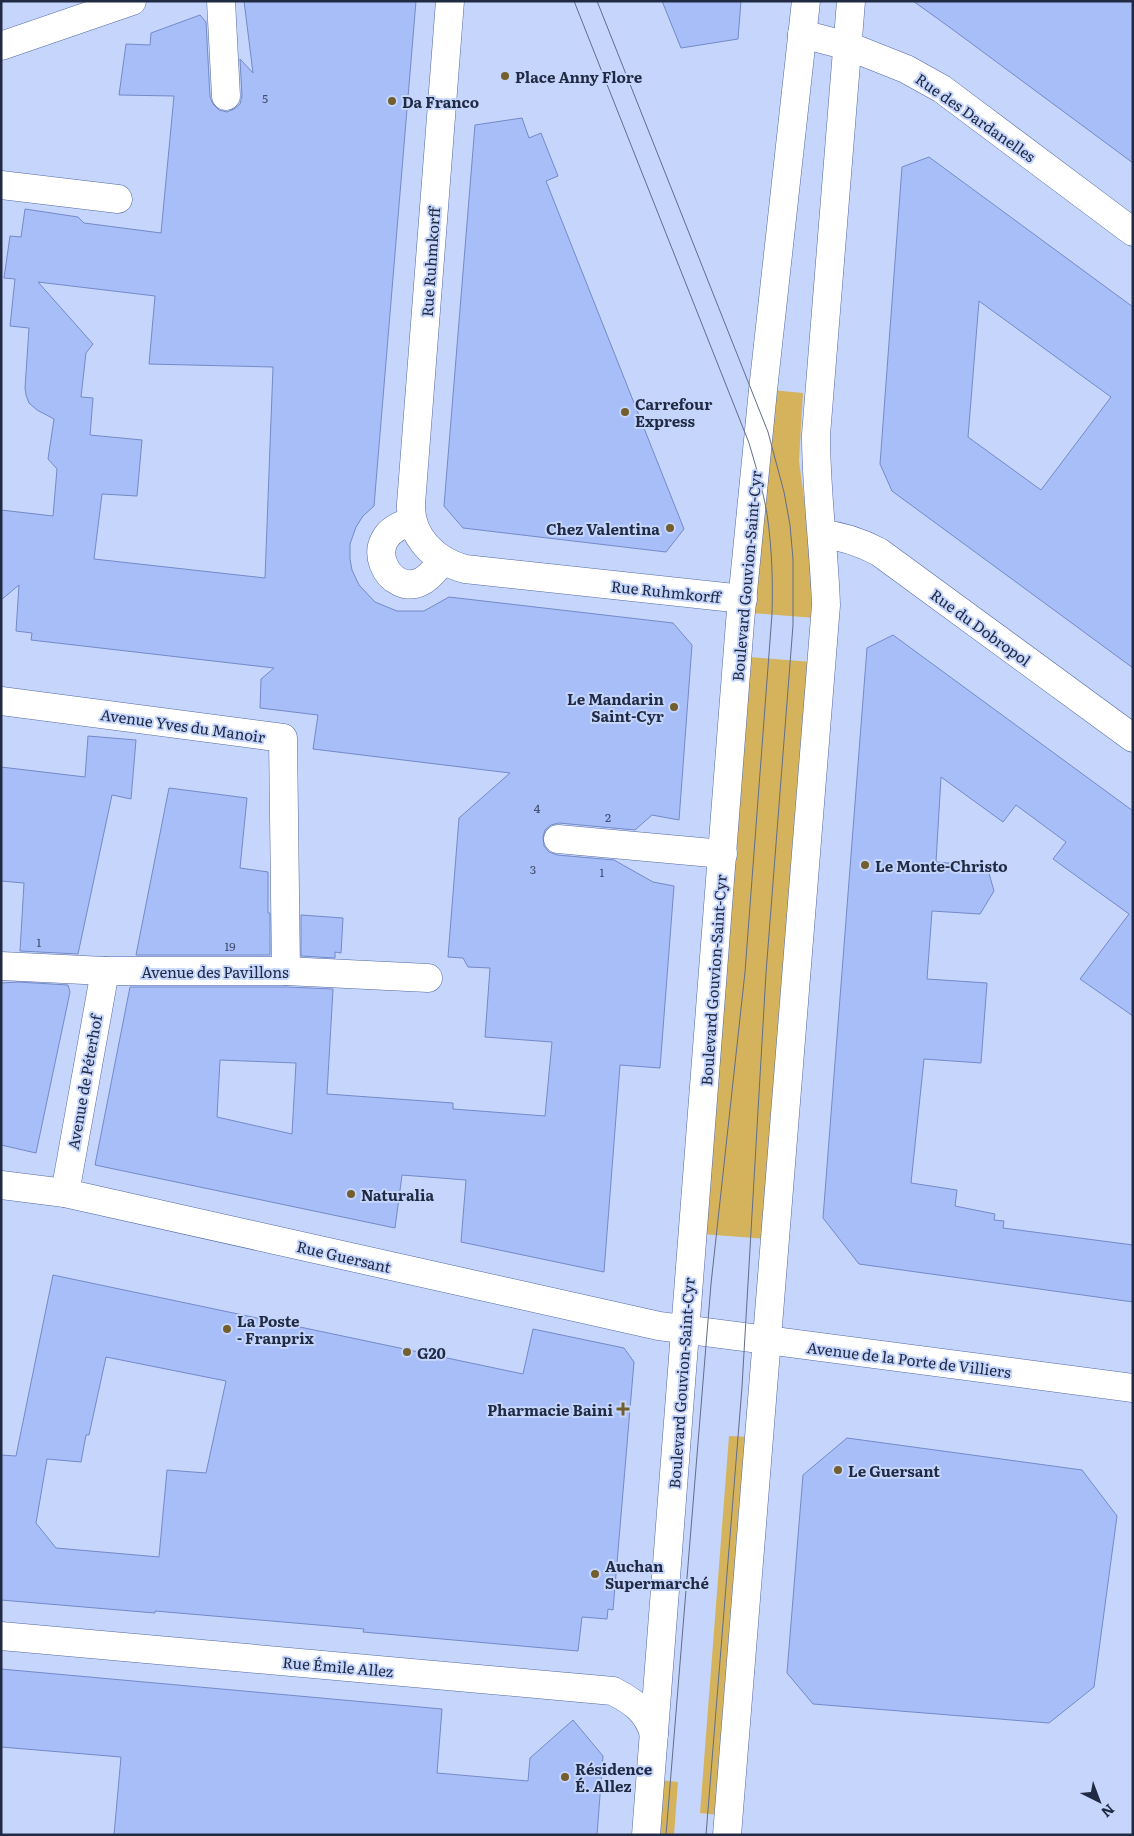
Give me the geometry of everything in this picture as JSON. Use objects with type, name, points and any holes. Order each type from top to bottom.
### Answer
[{"type":"street","points":[[1,46],[132,1]]},
{"type":"street","points":[[222,1],[226,96]]},
{"type":"street","name":"Rue Ruhmkorff","points":[[450,1],[410,504],[412,522],[423,543],[442,560],[465,569],[743,599]]},
{"type":"street","name":"Boulevard Gouvion-Saint-Cyr","points":[[646,1835],[743,599],[806,1]]},
{"type":"street","points":[[727,1835],[826,605],[816,465],[816,435],[851,1]]},
{"type":"street","name":"Rue des Dardanelles","points":[[802,34],[848,46],[906,69],[942,89],[1133,232]]},
{"type":"street","points":[[1,185],[118,199]]},
{"type":"street","points":[[412,522],[393,529],[384,539],[381,560],[385,570],[393,578],[411,584],[422,582],[442,560]]},
{"type":"street","name":"Rue du Dobropol","points":[[822,534],[840,536],[862,543],[879,552],[1133,738]]},
{"type":"street","name":"Avenue Yves du Manoir","points":[[1,701],[284,738],[286,971]]},
{"type":"street","points":[[558,839],[722,854]]},
{"type":"street","name":"Avenue des Pavillons","points":[[1,966],[105,970],[286,971],[428,978]]},
{"type":"street","name":"Avenue de Péterhof","points":[[65,1193],[105,970]]},
{"type":"street","name":"Rue Guersant","points":[[1,1185],[65,1193],[659,1326],[686,1329]]},
{"type":"street","name":"Avenue de la Porte de Villiers","points":[[686,1329],[1133,1388]]},
{"type":"street","name":"Rue Émile Allez","points":[[1,1636],[613,1691],[637,1705],[650,1722],[654,1734]]},
{"type":"shaded area","points":[[772,390],[803,393],[799,461],[814,571],[815,618],[751,613]]},
{"type":"shaded area","points":[[748,657],[812,662],[766,1239],[702,1234]]},
{"type":"shaded area","points":[[729,1436],[750,1437],[719,1815],[700,1813]]},
{"type":"shaded area","points":[[660,1780],[678,1782],[674,1835],[655,1835]]},
{"type":"building","points":[[244,1],[416,1],[374,506],[363,516],[356,527],[350,544],[352,570],[359,585],[375,602],[397,611],[424,611],[449,597],[673,623],[692,645],[679,820],[652,815],[635,830],[559,823],[551,825],[545,830],[543,837],[544,846],[549,852],[557,855],[614,860],[653,882],[674,886],[660,1068],[620,1065],[604,1272],[461,1242],[466,1180],[402,1175],[395,1228],[95,1165],[130,987],[286,987],[333,989],[327,1094],[453,1103],[453,1109],[545,1116],[552,1042],[485,1037],[490,968],[468,967],[463,958],[448,957],[459,818],[510,773],[313,749],[318,715],[260,708],[261,679],[274,668],[31,640],[32,633],[16,631],[19,585],[1,600],[1,510],[53,516],[57,469],[48,459],[54,419],[37,410],[29,403],[26,395],[29,328],[10,326],[15,279],[4,278],[10,236],[21,237],[25,209],[78,217],[84,223],[161,233],[174,96],[119,95],[126,44],[150,45],[151,33],[200,15],[206,22],[210,97],[213,104],[219,110],[227,112],[240,104],[242,96],[240,59],[253,73]],"holes":[[[38,282],[155,296],[149,364],[273,367],[265,578],[94,559],[102,494],[137,496],[142,440],[90,435],[93,398],[81,397],[86,353],[93,344]],[[220,1060],[296,1063],[292,1134],[217,1117]]]},
{"type":"building","points":[[662,1],[741,1],[738,39],[681,48]]},
{"type":"building","points":[[913,1],[1133,1],[1133,163],[952,29]]},
{"type":"building","points":[[522,118],[529,138],[541,133],[558,176],[546,181],[684,529],[666,552],[463,528],[444,506],[475,125]]},
{"type":"building","points":[[929,157],[1133,307],[1133,668],[892,491],[880,464],[902,167]],"holes":[[[979,301],[1111,397],[1041,490],[968,437]]]},
{"type":"building","points":[[893,635],[1133,811],[1133,1016],[1080,979],[1129,914],[1053,859],[1066,842],[1016,805],[1003,822],[941,777],[936,862],[987,866],[994,891],[980,914],[932,911],[927,979],[987,983],[981,1063],[924,1059],[911,1183],[957,1190],[955,1206],[995,1214],[994,1220],[1004,1221],[1003,1228],[1133,1245],[1133,1302],[859,1264],[823,1218],[867,648]]},
{"type":"building","points":[[88,736],[136,740],[131,799],[112,795],[78,954],[20,951],[24,883],[1,881],[1,767],[85,777]]},
{"type":"building","points":[[169,788],[247,798],[240,868],[268,872],[270,955],[136,955]]},
{"type":"building","points":[[301,915],[343,918],[341,953],[335,952],[335,958],[301,956]]},
{"type":"building","points":[[18,982],[68,985],[70,992],[36,1153],[1,1145],[1,983]]},
{"type":"building","points":[[53,1275],[523,1374],[533,1329],[624,1348],[634,1362],[613,1610],[608,1609],[607,1619],[582,1617],[578,1651],[363,1632],[364,1629],[1,1600],[1,1455],[16,1456]],"holes":[[[106,1357],[226,1381],[206,1473],[167,1470],[159,1557],[56,1548],[36,1523],[47,1459],[81,1462],[86,1435],[89,1435]]]},
{"type":"building","points":[[847,1438],[1082,1470],[1117,1516],[1094,1687],[1049,1723],[813,1704],[787,1673],[803,1475]]},
{"type":"building","points":[[1,1669],[442,1709],[437,1773],[528,1781],[530,1758],[573,1720],[603,1756],[597,1835],[114,1835],[121,1757],[1,1747]]},
{"type":"tram line","points":[[574,1],[749,443],[765,505],[772,564],[772,614],[745,972],[711,1284],[666,1835]]},
{"type":"tram line","points":[[597,1],[768,432],[784,492],[790,525],[793,559],[793,625],[766,973],[742,1387],[706,1835]]},
{"type":"place","name":"Place Anny Flore","points":[[505,76]]},
{"type":"place","name":"Da Franco","points":[[392,101]]},
{"type":"place","name":"Carrefour Express","points":[[625,412]]},
{"type":"place","name":"Chez Valentina","points":[[670,528]]},
{"type":"place","name":"Le Mandarin Saint-Cyr","points":[[674,707]]},
{"type":"place","name":"Le Monte-Christo","points":[[865,865]]},
{"type":"place","name":"Naturalia","points":[[351,1194]]},
{"type":"place","name":"La Poste - Franprix","points":[[227,1329]]},
{"type":"place","name":"G20","points":[[407,1352]]},
{"type":"place","name":"Pharmacie Baini","points":[[623,1409]]},
{"type":"place","name":"Le Guersant","points":[[838,1470]]},
{"type":"place","name":"Auchan Supermarché","points":[[595,1574]]},
{"type":"place","name":"Résidence É. Allez","points":[[565,1777]]}]
